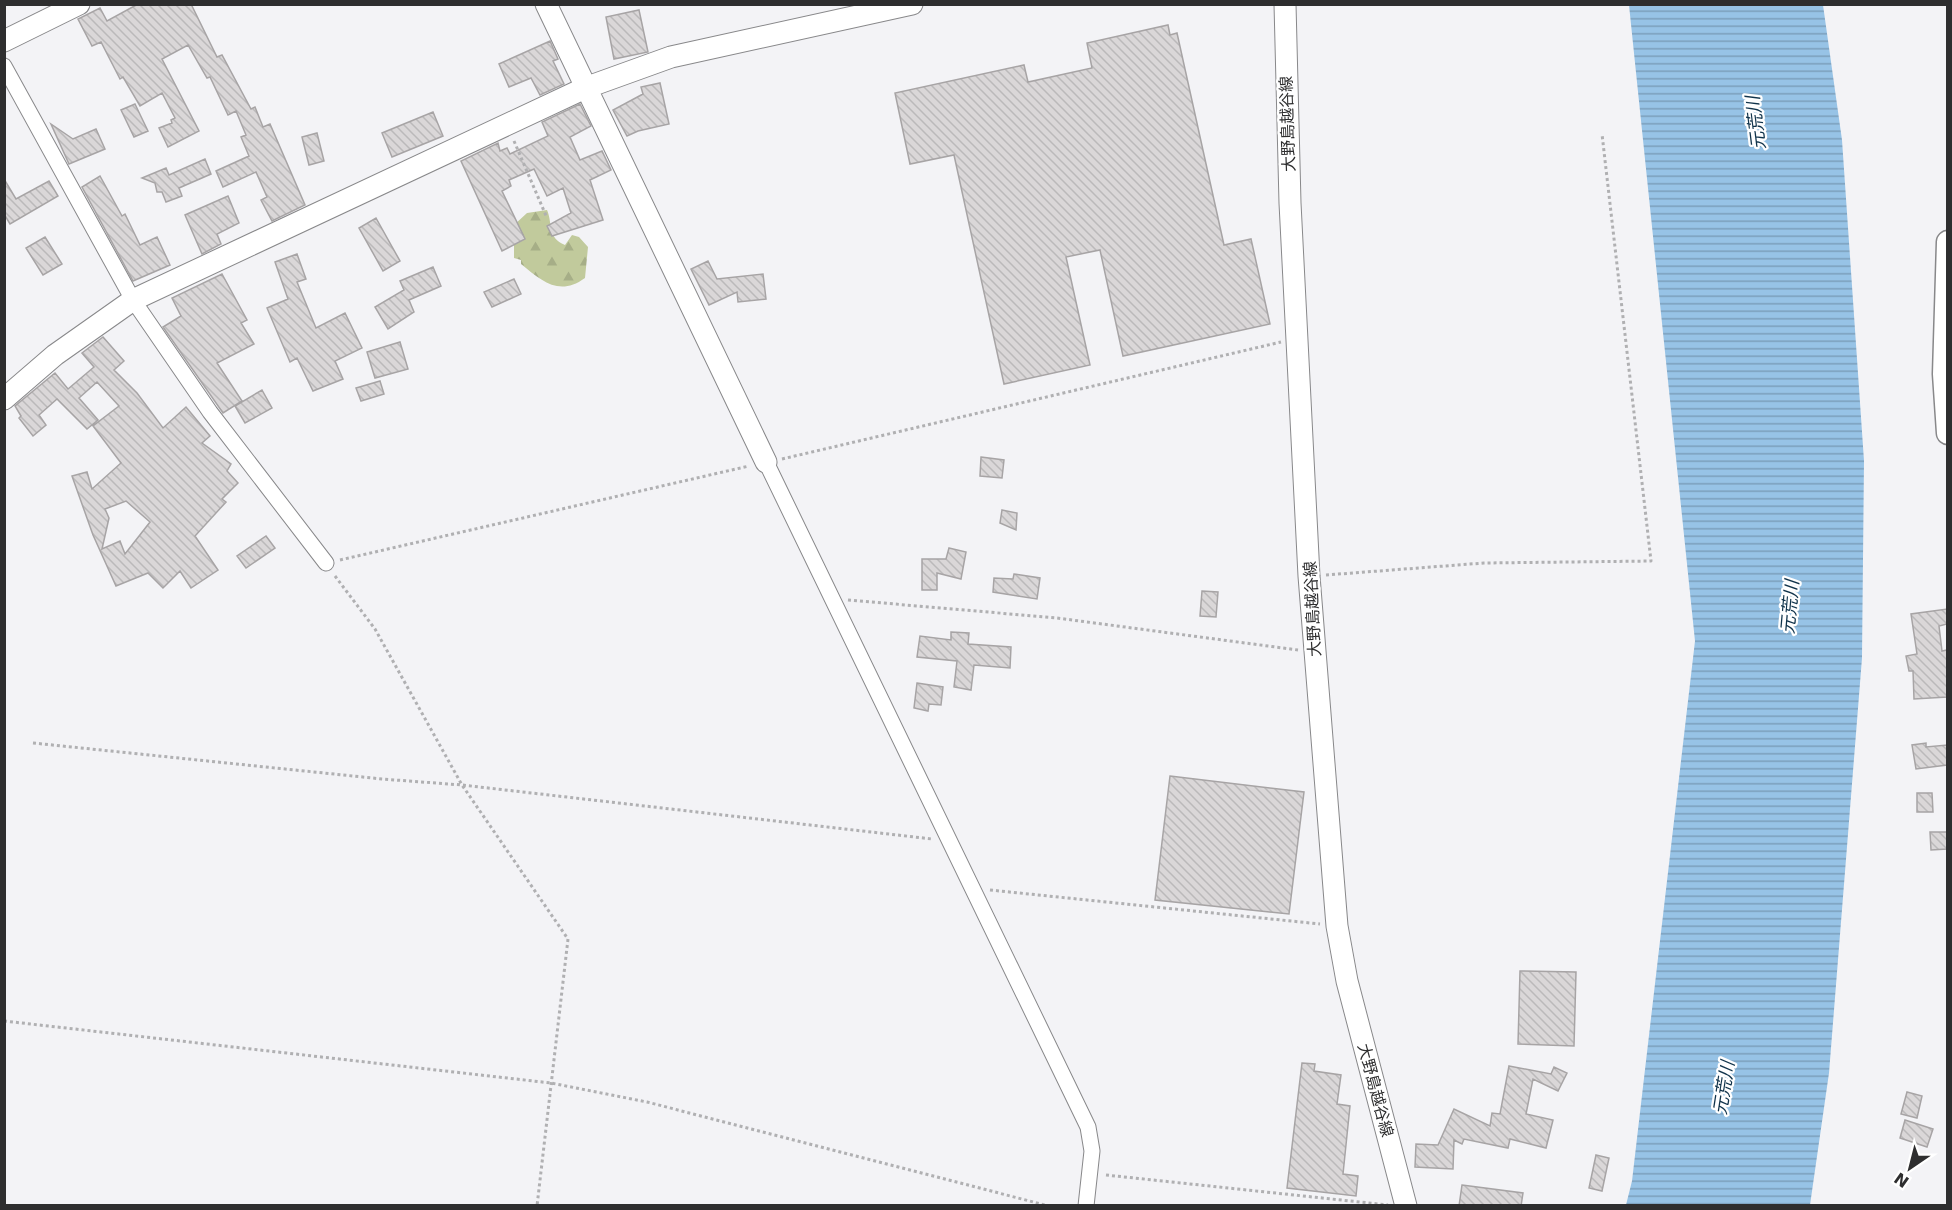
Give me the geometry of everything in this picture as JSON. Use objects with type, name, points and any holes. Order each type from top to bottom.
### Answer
[{"type":"main road","points":[[1947,242],[1944,374],[1947,433]]},
{"type":"street","points":[[4,41],[79,4]]},
{"type":"street","points":[[546,4],[947,840],[974,889],[1088,1127],[1092,1151],[1086,1206]]},
{"type":"street","points":[[4,399],[55,355],[133,300],[585,87],[671,57],[912,4]]},
{"type":"street","name":"大野島越谷線","points":[[1285,4],[1290,203],[1299,337],[1309,576],[1337,926],[1347,981],[1406,1206]]},
{"type":"street","points":[[4,66],[133,300],[210,412],[326,563]]},
{"type":"path","points":[[508,125],[548,218]]},
{"type":"path","points":[[1309,576],[1484,563],[1651,561],[1602,134]]},
{"type":"path","points":[[537,1206],[568,939],[462,785],[375,629],[326,563],[1299,337]]},
{"type":"path","points":[[833,599],[1057,618],[1314,652]]},
{"type":"path","points":[[33,743],[382,779],[462,785],[947,840]]},
{"type":"path","points":[[974,889],[1337,926]]},
{"type":"path","points":[[4,1021],[551,1083],[647,1102],[1049,1206]]},
{"type":"path","points":[[1090,1173],[1396,1206]]},
{"type":"green space","points":[[547,210],[555,239],[565,245],[572,235],[579,237],[588,247],[585,278],[576,284],[559,286],[551,284],[521,264],[521,260],[514,258],[514,225],[527,213]]},
{"type":"water","name":"元荒川","points":[[1629,5],[1823,5],[1842,140],[1864,461],[1862,658],[1829,1073],[1810,1205],[1626,1205],[1632,1181],[1695,641]]},
{"type":"building","points":[[138,4],[191,4],[217,57],[222,55],[251,109],[255,107],[263,127],[270,124],[305,205],[272,221],[261,200],[267,197],[256,172],[223,187],[216,171],[249,156],[241,137],[246,135],[236,111],[228,115],[210,77],[207,78],[188,45],[162,59],[199,131],[168,147],[159,128],[172,123],[171,120],[175,118],[162,93],[140,106],[123,77],[120,79],[101,42],[92,46],[78,19],[100,8],[107,21]]},
{"type":"building","points":[[639,10],[648,52],[614,59],[606,17]]},
{"type":"building","points":[[1168,25],[1170,35],[1177,33],[1224,245],[1251,239],[1270,324],[1123,356],[1100,250],[1066,257],[1090,365],[1004,384],[954,155],[910,164],[895,93],[1024,65],[1028,82],[1092,68],[1087,43]]},
{"type":"building","points":[[550,41],[558,59],[553,61],[564,84],[540,95],[531,78],[509,87],[499,64]]},
{"type":"building","points":[[660,83],[669,124],[627,136],[613,110],[643,94],[641,87]]},
{"type":"building","points":[[135,104],[148,131],[134,137],[121,110]]},
{"type":"building","points":[[580,104],[591,126],[570,137],[580,160],[602,151],[611,170],[590,180],[603,220],[552,236],[547,226],[571,213],[563,188],[547,196],[534,169],[509,180],[511,186],[502,191],[525,239],[502,251],[461,161],[498,143],[500,151],[507,148],[510,154],[548,136],[542,122]]},
{"type":"building","points":[[433,112],[443,136],[392,157],[382,133]]},
{"type":"building","points":[[51,124],[73,139],[96,129],[105,149],[69,164]]},
{"type":"building","points":[[317,133],[324,161],[309,165],[302,137]]},
{"type":"building","points":[[205,159],[211,174],[179,188],[182,196],[166,202],[162,192],[157,192],[155,183],[142,178],[166,168],[169,175]]},
{"type":"building","points":[[100,176],[122,216],[125,214],[140,245],[157,237],[170,265],[133,281],[82,187]]},
{"type":"building","points":[[4,179],[16,199],[49,181],[58,196],[10,224],[4,214]]},
{"type":"building","points":[[228,196],[239,223],[217,234],[221,244],[202,254],[185,215]]},
{"type":"building","points":[[376,218],[400,261],[383,271],[359,228]]},
{"type":"building","points":[[45,237],[62,264],[43,275],[26,248]]},
{"type":"building","points":[[297,254],[306,279],[297,282],[316,328],[345,313],[362,348],[335,361],[343,379],[313,391],[297,358],[290,362],[267,308],[288,299],[275,262]]},
{"type":"building","points":[[708,261],[717,279],[763,274],[766,299],[738,302],[737,292],[709,305],[691,269]]},
{"type":"building","points":[[433,267],[441,286],[409,300],[414,312],[388,329],[375,307],[404,290],[400,281]]},
{"type":"building","points":[[222,274],[247,320],[241,323],[254,344],[217,363],[242,401],[223,413],[163,327],[181,316],[172,298]]},
{"type":"building","points":[[514,279],[521,294],[492,307],[484,292]]},
{"type":"building","points":[[103,337],[124,361],[114,370],[137,393],[163,428],[186,407],[210,436],[202,443],[231,464],[227,471],[238,483],[222,499],[226,502],[195,536],[218,570],[191,588],[180,571],[163,588],[148,573],[116,586],[93,535],[72,476],[87,472],[92,489],[121,463],[93,426],[119,406],[97,382],[79,398],[98,420],[87,429],[57,399],[39,415],[46,425],[33,436],[19,418],[21,416],[15,406],[55,373],[68,389],[94,367],[82,353]],"holes":[[[126,501],[150,522],[125,554],[120,541],[102,549],[109,518],[105,509]]]},
{"type":"building","points":[[400,342],[408,369],[375,378],[367,352]]},
{"type":"building","points":[[380,381],[384,394],[361,401],[356,388]]},
{"type":"building","points":[[262,390],[272,408],[245,423],[235,406]]},
{"type":"building","points":[[981,457],[1004,460],[1002,478],[980,476]]},
{"type":"building","points":[[1002,510],[1017,513],[1016,530],[1000,523]]},
{"type":"building","points":[[266,536],[275,548],[246,568],[237,556]]},
{"type":"building","points":[[949,548],[966,552],[961,579],[937,573],[937,590],[922,590],[922,559],[946,559]]},
{"type":"building","points":[[1014,574],[1040,578],[1037,599],[993,592],[994,578],[1013,579]]},
{"type":"building","points":[[1202,591],[1218,592],[1216,617],[1200,616]]},
{"type":"building","points":[[1947,609],[1947,624],[1939,626],[1942,651],[1947,650],[1947,697],[1914,699],[1913,671],[1909,671],[1906,656],[1917,654],[1911,614]]},
{"type":"building","points":[[951,632],[969,633],[968,644],[1011,647],[1010,668],[974,665],[971,690],[954,687],[957,661],[917,657],[920,636],[951,640]]},
{"type":"building","points":[[917,683],[943,687],[941,705],[929,704],[928,711],[914,708]]},
{"type":"building","points":[[1926,743],[1926,747],[1947,745],[1947,765],[1916,769],[1912,745]]},
{"type":"building","points":[[1170,776],[1304,792],[1289,914],[1155,900]]},
{"type":"building","points":[[1917,793],[1932,793],[1933,812],[1917,812]]},
{"type":"building","points":[[1930,832],[1947,832],[1947,849],[1931,850]]},
{"type":"building","points":[[1520,971],[1576,972],[1574,1046],[1518,1044]]},
{"type":"building","points":[[1302,1063],[1315,1064],[1314,1071],[1341,1075],[1337,1104],[1350,1106],[1343,1174],[1358,1176],[1356,1196],[1287,1188]]},
{"type":"building","points":[[1509,1066],[1551,1074],[1554,1067],[1567,1073],[1558,1091],[1533,1079],[1526,1114],[1553,1120],[1546,1148],[1510,1139],[1508,1148],[1464,1139],[1462,1144],[1454,1140],[1453,1169],[1415,1167],[1416,1144],[1438,1145],[1454,1109],[1490,1126],[1492,1113],[1500,1114]]},
{"type":"building","points":[[1907,1092],[1922,1096],[1917,1118],[1901,1114]]},
{"type":"building","points":[[1905,1120],[1933,1129],[1927,1147],[1900,1138]]},
{"type":"building","points":[[1596,1155],[1609,1158],[1602,1191],[1589,1188]]},
{"type":"building","points":[[1462,1185],[1523,1193],[1521,1206],[1459,1206]]}]
